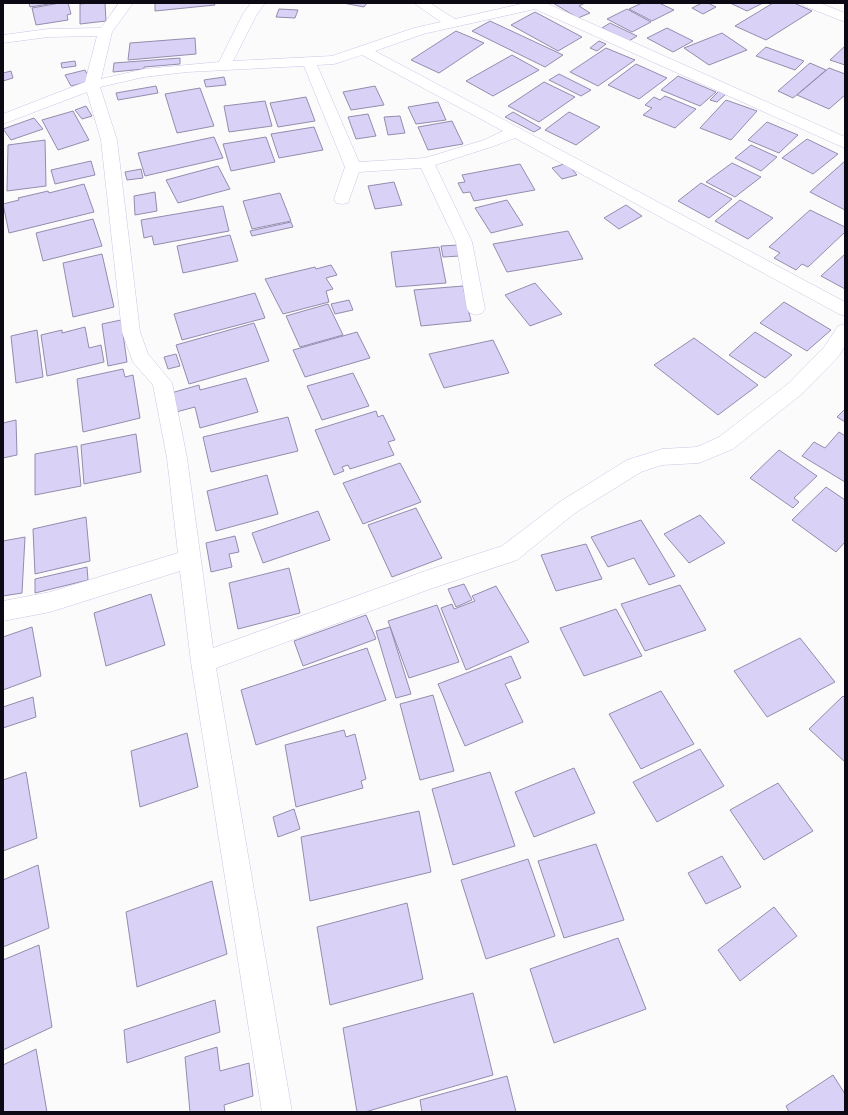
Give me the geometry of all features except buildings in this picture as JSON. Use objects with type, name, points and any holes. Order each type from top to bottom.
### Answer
[{"type":"street","points":[[126,3],[105,32],[92,85],[109,140],[131,332],[140,357],[162,384],[177,458],[203,662],[277,1112]]},
{"type":"street","points":[[224,66],[250,14],[258,3]]},
{"type":"street","points":[[420,3],[452,23]]},
{"type":"street","points":[[809,3],[845,18]]},
{"type":"street","points":[[3,118],[92,85],[144,73],[187,68],[334,60],[419,32],[452,23],[540,4],[677,68],[773,109],[845,143]]},
{"type":"street","points":[[3,39],[48,33],[105,32]]},
{"type":"street","points":[[365,51],[705,237],[845,310]]},
{"type":"street","points":[[309,62],[353,167],[342,199]]},
{"type":"street","points":[[353,167],[426,163],[489,143],[515,132]]},
{"type":"street","points":[[426,163],[464,242],[476,309]]},
{"type":"street","points":[[203,662],[428,580],[509,553],[568,506],[634,466],[662,457],[699,454],[726,443],[796,388],[832,351],[845,331]]},
{"type":"street","points":[[3,611],[50,602],[190,559]]}]
